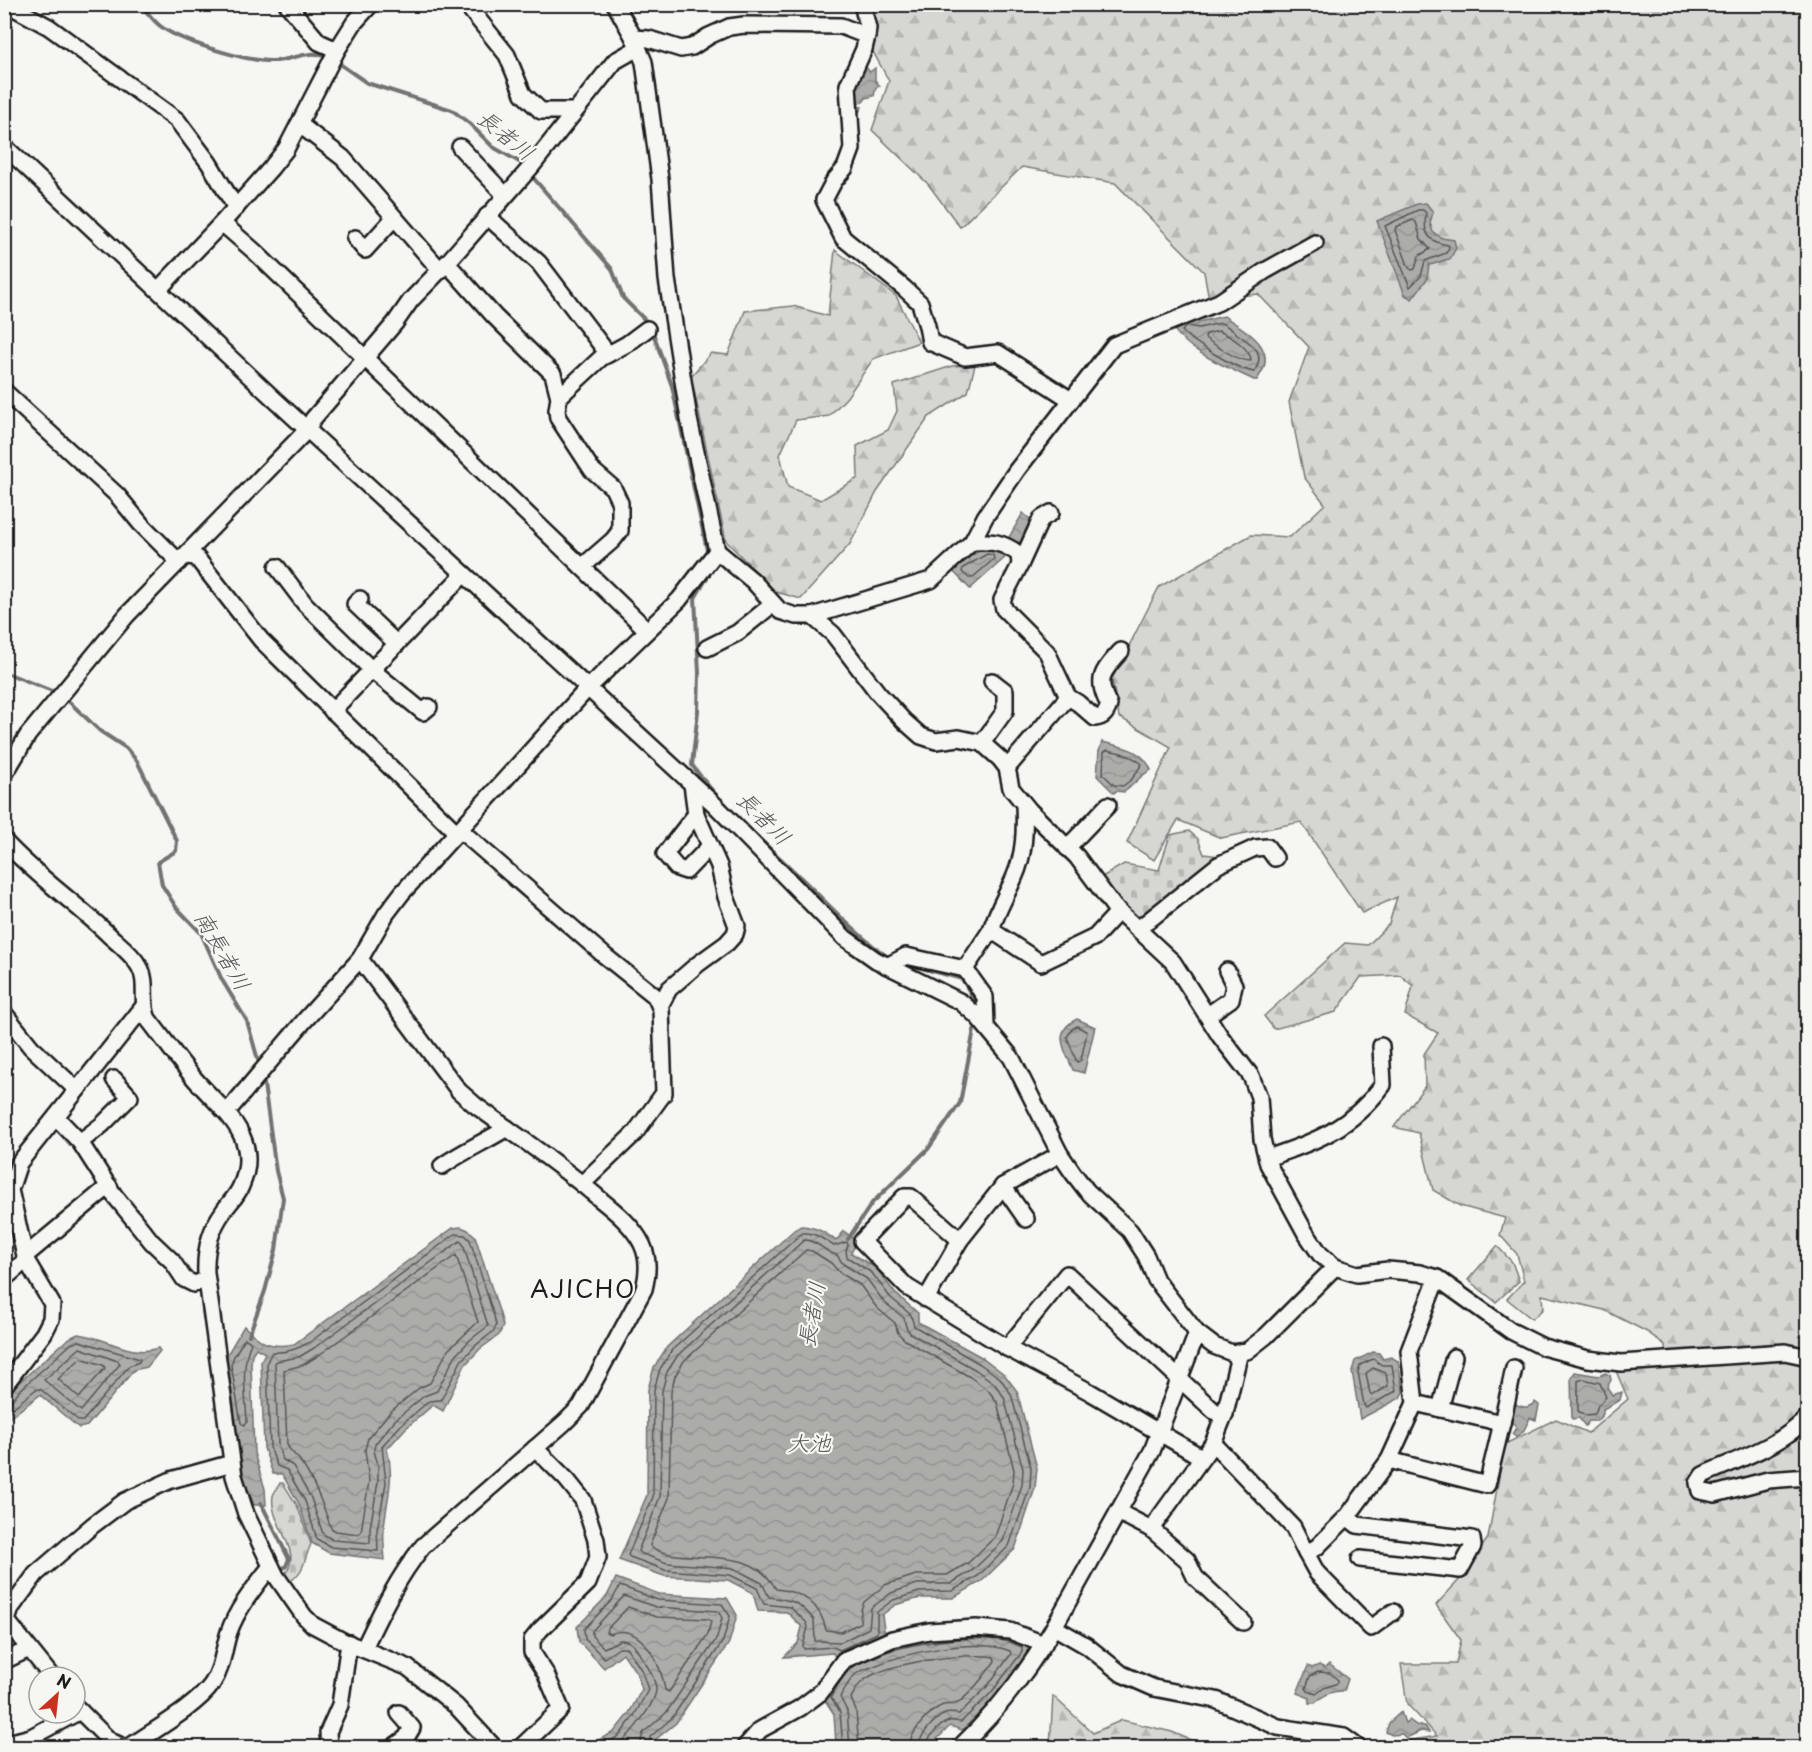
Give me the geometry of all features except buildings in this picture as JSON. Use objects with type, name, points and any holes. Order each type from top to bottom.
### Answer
[{"type":"street","points":[[7,4],[49,27],[177,120],[209,163],[236,208]]},
{"type":"street","points":[[287,4],[334,56]]},
{"type":"street","points":[[158,290],[236,208],[286,149],[334,56],[354,24],[371,4]]},
{"type":"street","points":[[466,4],[507,54],[523,94],[541,111],[574,111]]},
{"type":"street","points":[[615,4],[644,62],[654,127],[667,279],[681,372],[717,551],[753,581],[780,611],[796,616],[812,616],[931,580],[972,542],[984,518],[1017,470],[1114,345],[1219,302],[1265,271],[1315,243]]},
{"type":"street","points":[[862,4],[868,28],[867,36],[864,49],[848,85],[852,149],[845,168],[834,181],[824,200],[835,224],[843,238],[920,303],[930,342],[965,357],[998,353],[1071,400]]},
{"type":"street","points":[[4,775],[28,735],[127,615],[307,430],[313,419],[366,358],[411,300],[527,171],[615,61],[636,43],[649,39],[681,49],[693,47],[709,36],[729,27],[744,25],[841,26],[867,36]]},
{"type":"street","points":[[299,124],[343,158],[394,218],[443,267],[454,271],[494,316],[553,374],[559,397],[558,418],[592,470],[613,488],[620,503],[620,531],[582,567]]},
{"type":"street","points":[[4,146],[307,430],[692,784],[845,938],[961,1002],[986,1026],[1011,1057],[1060,1154],[1087,1191],[1130,1231],[1146,1256],[1156,1280],[1197,1333],[1214,1346],[1232,1353],[1247,1351],[1266,1336],[1335,1267]]},
{"type":"street","points":[[460,147],[506,195]]},
{"type":"street","points":[[487,216],[539,263],[608,354]]},
{"type":"street","points":[[355,238],[365,250],[394,218]]},
{"type":"street","points":[[222,223],[366,358],[647,630]]},
{"type":"street","points":[[559,397],[601,358],[647,329]]},
{"type":"street","points":[[4,391],[117,495],[141,524],[182,559],[196,557],[261,640],[458,831],[655,996],[660,1006],[664,1093],[636,1133],[582,1184]]},
{"type":"street","points":[[1051,513],[1041,519],[1002,600],[1004,609],[1047,652],[1068,697],[1095,718],[1101,718],[1106,714],[1109,705],[1101,689],[1101,678],[1121,651]]},
{"type":"street","points":[[972,542],[991,541],[1008,547],[1019,555],[1020,565]]},
{"type":"street","points":[[227,1112],[360,959],[381,922],[402,893],[588,688],[679,600],[717,551]]},
{"type":"street","points":[[277,567],[305,604],[372,670],[423,712],[429,707]]},
{"type":"street","points":[[332,711],[464,574]]},
{"type":"street","points":[[360,599],[355,604],[397,644]]},
{"type":"street","points":[[707,648],[737,633],[773,604]]},
{"type":"street","points":[[812,616],[833,634],[878,693],[921,736],[936,741],[959,738],[982,743],[1000,759],[1007,768],[1011,788],[1024,804],[1067,848],[1119,911],[1173,962],[1220,1036],[1251,1077],[1259,1097],[1262,1139],[1267,1158],[1305,1232],[1320,1254],[1335,1267],[1356,1274],[1388,1270],[1420,1273],[1437,1278],[1510,1332],[1543,1347],[1588,1359],[1621,1363],[1785,1352],[1808,1357]]},
{"type":"street","points":[[982,743],[1005,711],[1005,691],[992,681]]},
{"type":"street","points":[[1007,768],[1068,697]]},
{"type":"street","points":[[660,1006],[669,989],[735,934],[736,926],[719,866],[696,814],[692,784]]},
{"type":"street","points":[[966,969],[991,930],[997,910],[1015,877],[1024,843],[1024,804]]},
{"type":"street","points":[[1067,848],[1108,805]]},
{"type":"street","points":[[696,814],[665,854],[678,868],[686,871],[710,846]]},
{"type":"street","points":[[4,841],[41,876],[88,915],[137,963],[143,974],[144,1006],[148,1019],[206,1093],[235,1121],[247,1150],[248,1163],[241,1186],[216,1222],[211,1234],[206,1259],[207,1280],[238,1492],[271,1566],[304,1616],[314,1625],[407,1667],[456,1706],[495,1748]]},
{"type":"street","points":[[1138,929],[1218,865],[1256,848],[1268,847],[1275,858]]},
{"type":"street","points":[[991,930],[1041,963],[1095,937],[1119,911]]},
{"type":"street","points":[[889,962],[906,956],[966,969],[985,997],[986,1026]]},
{"type":"street","points":[[329,1748],[328,1732],[340,1705],[357,1646],[406,1569],[423,1546],[581,1406],[644,1289],[648,1274],[647,1258],[641,1243],[630,1228],[582,1184],[459,1091],[360,959]]},
{"type":"street","points":[[1208,1015],[1231,999],[1234,985],[1227,971]]},
{"type":"street","points":[[4,1386],[44,1333],[51,1319],[52,1304],[26,1258],[10,1190],[19,1163],[144,1006]]},
{"type":"street","points":[[4,1013],[31,1047],[77,1090]]},
{"type":"street","points":[[1267,1158],[1308,1144],[1348,1121],[1368,1106],[1383,1085],[1382,1046]]},
{"type":"street","points":[[80,1142],[103,1124],[130,1096],[114,1079]]},
{"type":"street","points":[[56,1117],[80,1142],[114,1195],[152,1242],[172,1261],[184,1279],[194,1284],[207,1280]]},
{"type":"street","points":[[442,1166],[465,1150],[483,1143],[507,1128]]},
{"type":"street","points":[[926,1299],[960,1240],[1003,1186],[1060,1154]]},
{"type":"street","points":[[4,1279],[109,1186]]},
{"type":"street","points":[[1003,1186],[1026,1219]]},
{"type":"street","points":[[960,1240],[911,1197],[904,1197],[862,1241],[907,1287],[1201,1458]]},
{"type":"street","points":[[1007,1347],[1067,1274],[1214,1411],[1225,1414]]},
{"type":"street","points":[[1306,1553],[1317,1547],[1347,1516],[1389,1460],[1415,1403],[1409,1351],[1437,1278]]},
{"type":"street","points":[[959,1748],[1013,1688],[1054,1627],[1160,1433],[1197,1333]]},
{"type":"street","points":[[1151,1529],[1213,1443],[1225,1414],[1240,1352]]},
{"type":"street","points":[[1440,1409],[1454,1357]]},
{"type":"street","points":[[1389,1460],[1487,1485],[1514,1368]]},
{"type":"street","points":[[1415,1403],[1502,1423]]},
{"type":"street","points":[[1808,1417],[1794,1431],[1769,1446],[1703,1475],[1698,1483],[1700,1491],[1715,1494],[1768,1480],[1808,1477]]},
{"type":"street","points":[[1213,1443],[1293,1527],[1317,1573],[1371,1628],[1392,1612]]},
{"type":"street","points":[[520,1748],[561,1709],[546,1674],[532,1652],[532,1640],[588,1583],[598,1557],[596,1540],[583,1500],[567,1480],[535,1448]]},
{"type":"street","points":[[42,1665],[6,1620],[11,1608],[36,1574],[125,1501],[171,1480],[232,1463]]},
{"type":"street","points":[[1118,1512],[1151,1529],[1187,1560],[1195,1577],[1243,1622]]},
{"type":"street","points":[[1347,1516],[1358,1524],[1472,1539],[1473,1546],[1460,1570],[1360,1559]]},
{"type":"street","points":[[87,1718],[110,1741],[127,1748],[188,1707],[210,1686],[221,1667],[229,1633],[242,1604],[271,1566]]},
{"type":"street","points":[[1054,1627],[1087,1646],[1122,1674],[1154,1688],[1216,1700],[1278,1727],[1344,1737],[1359,1748]]},
{"type":"street","points":[[744,1748],[760,1730],[800,1708],[820,1693],[844,1660],[892,1639],[930,1631],[976,1628],[1010,1631],[1044,1644]]},
{"type":"street","points":[[4,1661],[29,1649]]},
{"type":"street","points":[[392,1748],[406,1738],[412,1728],[399,1713]]},
{"type":"street","points":[[4,1744],[31,1737],[50,1725]]},
{"type":"green space","points":[[867,5],[1807,5],[1807,1747],[1370,1747],[1437,1736],[1407,1704],[1401,1664],[1456,1664],[1461,1640],[1436,1605],[1460,1579],[1488,1538],[1505,1444],[1556,1419],[1588,1433],[1628,1399],[1616,1371],[1666,1367],[1665,1345],[1647,1332],[1604,1310],[1542,1295],[1543,1309],[1532,1319],[1507,1299],[1524,1281],[1517,1254],[1500,1235],[1505,1218],[1460,1206],[1433,1190],[1419,1133],[1394,1127],[1425,1086],[1424,1054],[1438,1033],[1405,1015],[1413,986],[1400,975],[1361,977],[1336,1012],[1274,1029],[1264,1016],[1345,943],[1368,945],[1389,924],[1397,897],[1362,913],[1301,822],[1221,838],[1178,820],[1154,860],[1127,843],[1171,747],[1119,717],[1112,679],[1159,587],[1251,535],[1290,537],[1325,504],[1304,477],[1289,402],[1309,347],[1258,294],[1209,299],[1204,272],[1115,183],[1022,167],[960,227],[928,184],[872,130],[889,81],[871,48]]},
{"type":"green space","points":[[835,250],[896,296],[919,342],[873,359],[847,397],[829,416],[796,420],[780,455],[788,487],[821,500],[858,478],[857,446],[888,430],[897,411],[894,385],[952,366],[975,365],[968,392],[929,417],[877,492],[850,544],[801,599],[776,592],[726,541],[691,376],[711,353],[728,355],[745,311],[793,306],[828,316]]},
{"type":"green space","points":[[1189,831],[1198,839],[1204,854],[1219,856],[1142,921],[1120,907],[1102,877],[1124,864],[1159,870],[1170,835]]},
{"type":"green space","points":[[1497,1246],[1512,1262],[1519,1281],[1496,1302],[1468,1280]]},
{"type":"green space","points":[[280,1483],[283,1483],[297,1505],[311,1544],[301,1570],[287,1584],[283,1576],[289,1567],[291,1557],[273,1506],[273,1496]]},
{"type":"green space","points":[[1053,1696],[1093,1733],[1122,1720],[1172,1732],[1207,1747],[1050,1747]]},
{"type":"water","points":[[865,58],[867,62],[865,66],[870,72],[875,68],[875,80],[880,86],[876,87],[874,96],[859,103],[857,106],[862,107],[855,115],[852,97]]},
{"type":"water","points":[[1426,203],[1433,212],[1430,223],[1433,232],[1442,238],[1454,240],[1456,248],[1450,259],[1429,265],[1427,279],[1412,299],[1405,295],[1377,221],[1417,204]]},
{"type":"water","points":[[1224,316],[1253,336],[1263,350],[1264,367],[1257,380],[1197,351],[1178,335],[1172,326],[1186,320],[1198,322]]},
{"type":"water","points":[[1023,513],[1031,520],[1031,528],[1021,548],[1008,539]]},
{"type":"water","points":[[986,547],[1003,550],[1008,555],[970,589],[952,570],[959,563]]},
{"type":"water","points":[[1102,742],[1137,753],[1143,757],[1151,770],[1124,792],[1114,793],[1097,776]]},
{"type":"water","points":[[1077,1019],[1095,1027],[1084,1073],[1073,1070],[1062,1042],[1064,1030]]},
{"type":"water","name":"大池","points":[[801,1226],[820,1230],[836,1241],[844,1231],[857,1242],[851,1253],[876,1268],[895,1293],[918,1313],[918,1322],[983,1358],[1004,1374],[1017,1391],[1037,1468],[1035,1488],[1015,1549],[982,1581],[953,1598],[920,1598],[895,1605],[882,1615],[885,1636],[836,1659],[833,1653],[784,1657],[798,1643],[802,1627],[787,1612],[758,1611],[753,1593],[728,1580],[664,1576],[619,1560],[647,1495],[648,1389],[654,1367],[667,1347]]},
{"type":"water","points":[[461,1227],[475,1236],[503,1326],[499,1335],[480,1349],[465,1365],[443,1411],[433,1405],[405,1429],[387,1449],[390,1479],[384,1531],[385,1560],[329,1553],[312,1543],[299,1504],[282,1474],[273,1474],[264,1448],[261,1361],[265,1353],[256,1348],[252,1354],[251,1364],[254,1453],[265,1489],[266,1505],[254,1505],[244,1480],[225,1365],[228,1353],[244,1326],[266,1343],[278,1346],[294,1344],[453,1228]]},
{"type":"water","points":[[78,1334],[128,1349],[158,1348],[160,1351],[147,1367],[134,1370],[87,1426],[79,1428],[40,1395],[9,1418],[5,1416],[5,1400],[15,1386],[68,1339]]},
{"type":"water","points":[[1373,1352],[1379,1353],[1383,1359],[1391,1357],[1398,1361],[1403,1392],[1400,1398],[1360,1419],[1352,1371],[1355,1361]]},
{"type":"water","points":[[1575,1372],[1599,1376],[1605,1373],[1610,1375],[1611,1380],[1607,1387],[1612,1395],[1622,1392],[1620,1400],[1603,1409],[1603,1414],[1597,1421],[1589,1421],[1585,1426],[1579,1418],[1572,1419],[1571,1378]]},
{"type":"water","points":[[1535,1402],[1539,1405],[1536,1420],[1530,1418],[1523,1432],[1516,1437],[1512,1434],[1516,1428],[1515,1424],[1511,1423],[1510,1414],[1513,1403],[1527,1407]]},
{"type":"water","points":[[616,1578],[659,1594],[727,1598],[737,1615],[729,1643],[676,1723],[655,1740],[656,1747],[585,1747],[614,1732],[629,1713],[642,1689],[637,1674],[623,1653],[604,1668],[579,1642],[577,1627],[607,1596]]},
{"type":"water","points":[[1003,1634],[1030,1643],[1026,1654],[1002,1690],[962,1730],[950,1726],[929,1747],[840,1747],[836,1745],[834,1714],[823,1697],[847,1663],[880,1648],[921,1637]]},
{"type":"water","points":[[1329,1664],[1348,1679],[1344,1691],[1331,1692],[1315,1703],[1309,1703],[1310,1698],[1297,1693],[1308,1666],[1312,1668],[1319,1665],[1325,1668]]},
{"type":"water","points":[[1401,1712],[1405,1723],[1409,1720],[1416,1725],[1425,1726],[1429,1732],[1421,1731],[1406,1738],[1402,1734],[1392,1735],[1386,1732],[1389,1723]]},
{"type":"waterway","name":"長者川","points":[[140,4],[156,23],[168,31],[214,49],[248,58],[273,61],[314,54],[328,57]]},
{"type":"waterway","name":"長者川","points":[[334,60],[367,83],[452,110],[493,147],[521,163],[525,169]]},
{"type":"waterway","name":"長者川","points":[[530,174],[612,269],[623,298],[649,324]]},
{"type":"waterway","name":"長者川","points":[[652,330],[672,386],[707,550]]},
{"type":"waterway","name":"長者川","points":[[711,571],[695,598],[699,673],[698,711],[692,765],[716,795],[744,824],[856,931],[891,959]]},
{"type":"waterway","name":"南長者川","points":[[4,672],[57,693]]},
{"type":"waterway","name":"南長者川","points":[[63,696],[100,731],[126,748],[137,761],[177,841],[176,851],[158,862],[162,885],[176,907],[201,933],[222,980],[247,1021],[260,1067]]},
{"type":"waterway","name":"長者川","points":[[907,964],[962,979],[974,999]]},
{"type":"waterway","name":"長者川","points":[[848,1239],[872,1203],[928,1149],[960,1103],[974,1030]]},
{"type":"waterway","name":"南長者川","points":[[249,1335],[265,1291],[276,1250],[283,1198],[276,1171],[263,1077]]},
{"type":"waterway","points":[[261,1503],[289,1559],[286,1566],[279,1571]]},
{"type":"waterway","points":[[228,1664],[234,1642]]},
{"type":"waterway","points":[[145,1748],[172,1727]]},
{"type":"district","name":"AJICHO","points":[[583,1288]]}]
